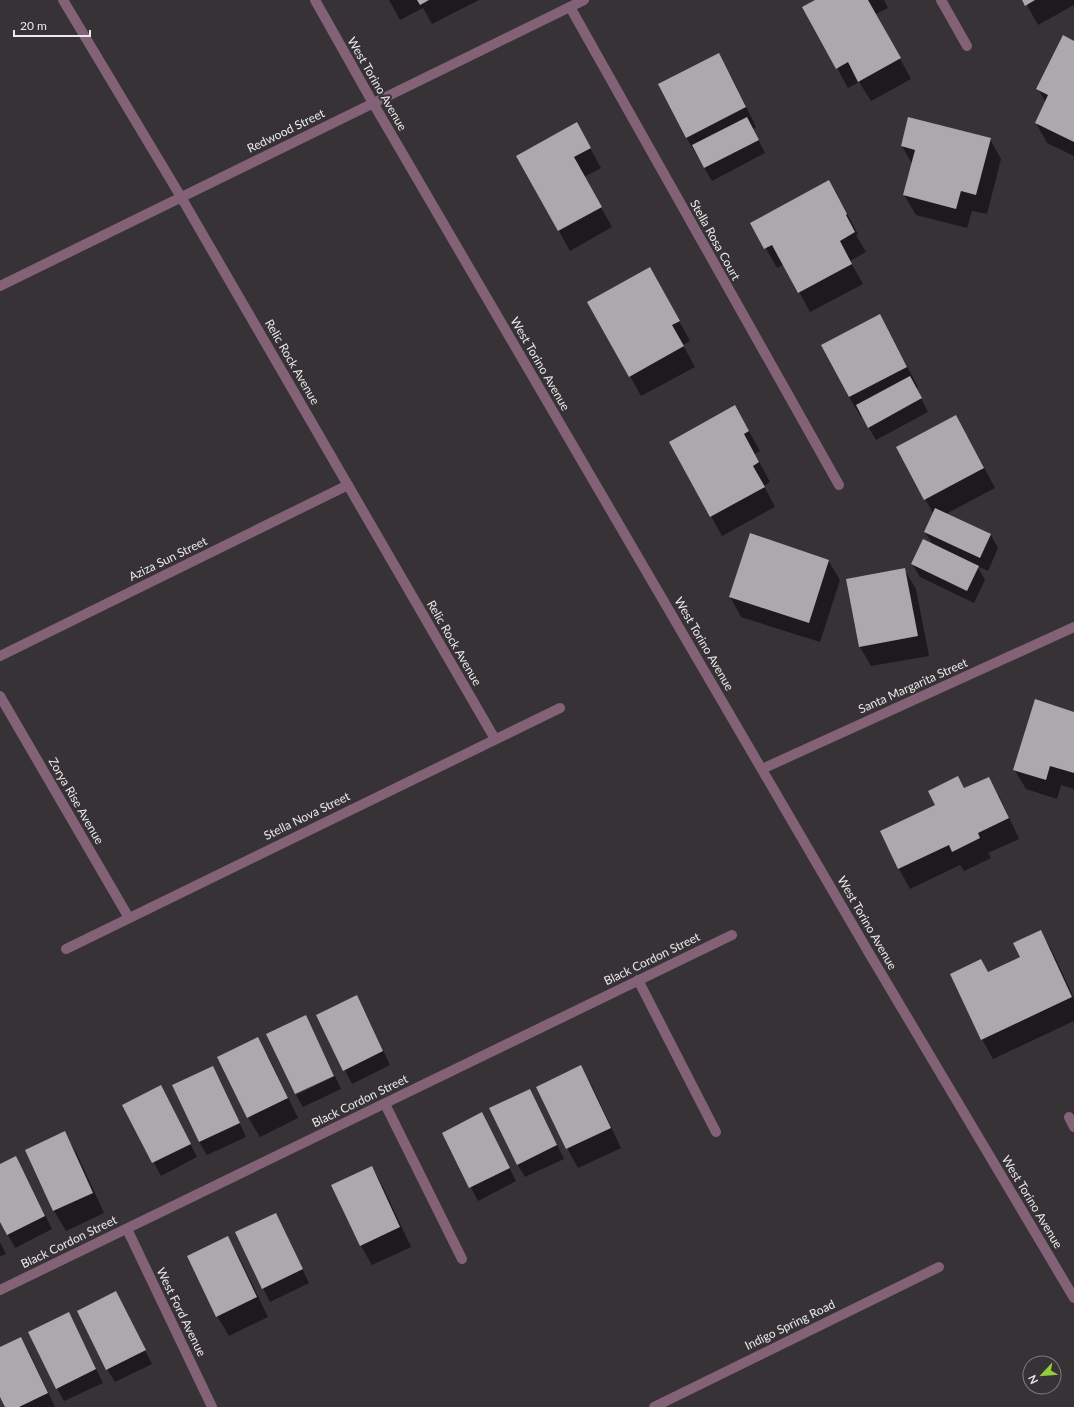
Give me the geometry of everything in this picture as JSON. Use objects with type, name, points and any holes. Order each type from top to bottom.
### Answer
[{"type":"street","name":"Relic Rock Avenue","points":[[64,0],[181,197],[495,739]]},
{"type":"street","name":"West Torino Avenue","points":[[315,0],[373,103],[869,953],[1074,1298]]},
{"type":"street","name":"Redwood Street","points":[[0,286],[584,0]]},
{"type":"street","points":[[941,0],[966,46]]},
{"type":"street","name":"Stella Rosa Court","points":[[570,7],[839,485]]},
{"type":"street","name":"Aziza Sun Street","points":[[0,656],[348,485]]},
{"type":"street","name":"Santa Margarita Street","points":[[762,769],[1074,627]]},
{"type":"street","name":"Zorya Rise Avenue","points":[[0,696],[129,918]]},
{"type":"street","name":"Stella Nova Street","points":[[66,949],[560,708]]},
{"type":"street","name":"Black Cordon Street","points":[[0,1290],[732,935]]},
{"type":"street","points":[[638,980],[716,1132]]},
{"type":"street","points":[[385,1104],[462,1259]]},
{"type":"street","points":[[1069,1117],[1074,1127]]},
{"type":"street","name":"West Ford Avenue","points":[[127,1229],[212,1407]]},
{"type":"street","name":"Indigo Spring Road","points":[[654,1407],[939,1267]]},
{"type":"building","points":[[417,0],[429,0],[420,5]]},
{"type":"building","points":[[815,0],[868,0],[901,58],[858,82],[848,62],[836,69],[802,7]]},
{"type":"building","points":[[1022,0],[1035,0],[1025,6]]},
{"type":"building","points":[[1063,35],[1074,41],[1074,142],[1035,123],[1048,95],[1036,89]]},
{"type":"building","points":[[719,53],[746,107],[686,138],[658,84]]},
{"type":"building","points":[[747,117],[759,140],[704,168],[692,145]]},
{"type":"building","points":[[908,117],[991,138],[976,195],[961,191],[956,209],[903,195],[915,150],[901,146]]},
{"type":"building","points":[[577,122],[591,148],[574,157],[602,207],[558,231],[516,156]]},
{"type":"building","points":[[829,180],[855,232],[840,241],[852,264],[798,293],[772,245],[764,249],[750,223]]},
{"type":"building","points":[[650,267],[680,321],[672,325],[684,346],[629,377],[587,302]]},
{"type":"building","points":[[880,314],[907,367],[849,397],[821,345]]},
{"type":"building","points":[[910,376],[922,398],[868,428],[856,405]]},
{"type":"building","points":[[735,405],[749,431],[744,434],[759,462],[753,466],[765,487],[710,517],[669,442]]},
{"type":"building","points":[[956,415],[984,468],[924,500],[896,447]]},
{"type":"building","points":[[935,508],[991,534],[980,558],[924,532]]},
{"type":"building","points":[[750,533],[829,560],[809,623],[729,597]]},
{"type":"building","points":[[923,539],[979,566],[967,591],[911,564]]},
{"type":"building","points":[[905,568],[918,636],[859,647],[846,579]]},
{"type":"building","points":[[1035,699],[1074,712],[1074,773],[1050,766],[1046,780],[1013,770]]},
{"type":"building","points":[[958,776],[964,788],[989,777],[1009,818],[978,833],[980,838],[952,852],[949,845],[898,869],[880,831],[935,805],[928,791]]},
{"type":"building","points":[[1041,930],[1072,997],[981,1040],[950,974],[981,959],[988,972],[1020,957],[1013,943]]},
{"type":"building","points":[[357,995],[383,1051],[343,1071],[316,1015]]},
{"type":"building","points":[[306,1015],[334,1076],[295,1094],[266,1034]]},
{"type":"building","points":[[258,1037],[288,1098],[247,1118],[217,1057]]},
{"type":"building","points":[[581,1065],[611,1128],[566,1149],[536,1087]]},
{"type":"building","points":[[213,1066],[240,1123],[199,1142],[172,1085]]},
{"type":"building","points":[[161,1085],[191,1144],[152,1163],[122,1105]]},
{"type":"building","points":[[530,1089],[557,1145],[517,1165],[489,1108]]},
{"type":"building","points":[[482,1112],[510,1168],[469,1188],[442,1133]]},
{"type":"building","points":[[65,1131],[93,1193],[53,1211],[25,1150]]},
{"type":"building","points":[[16,1156],[45,1216],[7,1235],[0,1222],[0,1164]]},
{"type":"building","points":[[372,1166],[400,1227],[360,1246],[331,1185]]},
{"type":"building","points":[[276,1213],[303,1269],[262,1289],[235,1232]]},
{"type":"building","points":[[228,1236],[257,1297],[216,1317],[187,1256]]},
{"type":"building","points":[[116,1291],[146,1350],[106,1370],[77,1311]]},
{"type":"building","points":[[69,1312],[96,1369],[56,1389],[28,1332]]},
{"type":"building","points":[[21,1337],[48,1393],[19,1407],[5,1407],[0,1397],[0,1347]]}]
